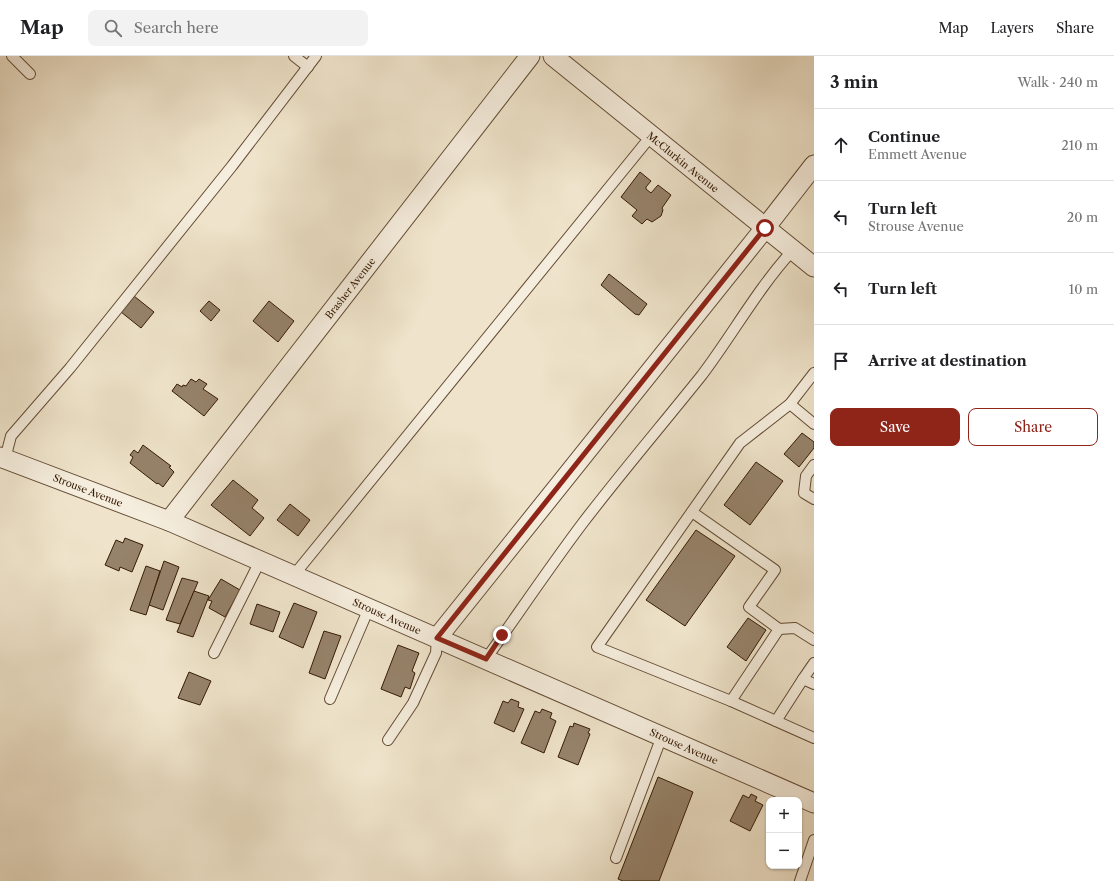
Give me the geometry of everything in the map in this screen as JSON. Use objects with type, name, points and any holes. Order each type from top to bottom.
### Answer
[{"type":"street","name":"Brasher Avenue","points":[[169,521],[530,56]]},
{"type":"street","name":"McClurkin Avenue","points":[[553,56],[814,267]]},
{"type":"street","points":[[437,638],[814,165]]},
{"type":"street","name":"Strouse Avenue","points":[[2,458],[169,521],[814,803]]},
{"type":"lane","points":[[12,56],[30,74]]},
{"type":"lane","points":[[294,56],[308,67]]},
{"type":"lane","points":[[2,458],[11,436],[75,362],[232,166],[316,56]]},
{"type":"lane","points":[[294,575],[651,136]]},
{"type":"lane","points":[[486,659],[582,524],[641,447],[702,374],[764,286],[793,250]]},
{"type":"lane","points":[[814,373],[790,404],[740,443],[598,647],[731,701],[814,738]]},
{"type":"lane","points":[[790,404],[814,424]]},
{"type":"lane","points":[[814,465],[806,476],[804,493],[814,499]]},
{"type":"lane","points":[[692,512],[775,570],[749,607],[779,629],[795,628],[814,640]]},
{"type":"lane","points":[[214,653],[260,561]]},
{"type":"lane","points":[[330,699],[369,608]]},
{"type":"lane","points":[[731,701],[779,629]]},
{"type":"lane","points":[[388,740],[413,703],[436,653],[437,638]]},
{"type":"lane","points":[[776,721],[814,663]]},
{"type":"lane","points":[[803,679],[814,684]]},
{"type":"lane","points":[[616,858],[662,736]]},
{"type":"lane","points":[[800,881],[814,840]]},
{"type":"building","points":[[640,172],[651,181],[646,189],[651,193],[658,185],[671,195],[662,208],[663,210],[661,216],[652,222],[647,219],[642,224],[632,216],[637,210],[621,197]]},
{"type":"building","points":[[609,274],[647,304],[639,315],[635,314],[601,285]]},
{"type":"building","points":[[134,296],[154,312],[141,328],[121,312]]},
{"type":"building","points":[[209,301],[220,310],[211,321],[200,311]]},
{"type":"building","points":[[269,301],[294,321],[278,342],[253,321]]},
{"type":"building","points":[[191,379],[196,382],[199,379],[207,384],[203,389],[218,399],[204,416],[172,391],[177,384],[182,387],[183,385],[186,386]]},
{"type":"building","points":[[802,433],[814,442],[814,448],[799,467],[784,454]]},
{"type":"building","points":[[143,445],[171,466],[169,467],[174,472],[163,487],[130,463],[133,457],[130,455],[134,450],[138,453]]},
{"type":"building","points":[[756,462],[783,481],[750,525],[724,505]]},
{"type":"building","points":[[233,480],[258,500],[252,508],[264,518],[250,536],[211,505]]},
{"type":"building","points":[[290,504],[310,520],[298,536],[277,520]]},
{"type":"building","points":[[696,530],[735,556],[685,626],[646,600]]},
{"type":"building","points":[[125,538],[143,545],[132,572],[120,567],[119,571],[105,565],[116,540],[123,543]]},
{"type":"building","points":[[164,561],[179,567],[163,610],[149,605]]},
{"type":"building","points":[[146,566],[160,571],[146,615],[130,610]]},
{"type":"building","points":[[182,578],[198,582],[180,624],[166,620]]},
{"type":"building","points":[[221,579],[240,590],[225,617],[209,608],[212,601],[208,600]]},
{"type":"building","points":[[194,591],[209,596],[193,637],[177,632]]},
{"type":"building","points":[[294,603],[317,612],[303,648],[279,637]]},
{"type":"building","points":[[257,604],[280,612],[273,632],[250,624]]},
{"type":"building","points":[[748,618],[766,630],[746,661],[727,647]]},
{"type":"building","points":[[324,631],[341,636],[325,679],[309,673]]},
{"type":"building","points":[[398,645],[419,653],[412,671],[415,673],[410,689],[405,687],[401,697],[381,689]]},
{"type":"building","points":[[189,672],[211,681],[200,705],[178,698]]},
{"type":"building","points":[[511,699],[519,702],[518,707],[524,709],[514,732],[494,723],[503,701],[508,703]]},
{"type":"building","points":[[542,709],[552,713],[550,718],[556,721],[544,753],[521,743],[535,711],[540,713]]},
{"type":"building","points":[[574,723],[590,729],[588,733],[590,734],[578,765],[558,757],[570,726],[573,727]]},
{"type":"building","points":[[658,777],[693,792],[659,881],[623,881],[618,879]]},
{"type":"building","points":[[751,794],[757,797],[755,801],[763,805],[750,831],[730,821],[743,795],[749,798]]},
{"type":"route","points":[[502,635],[486,659],[437,638],[765,228]]}]
